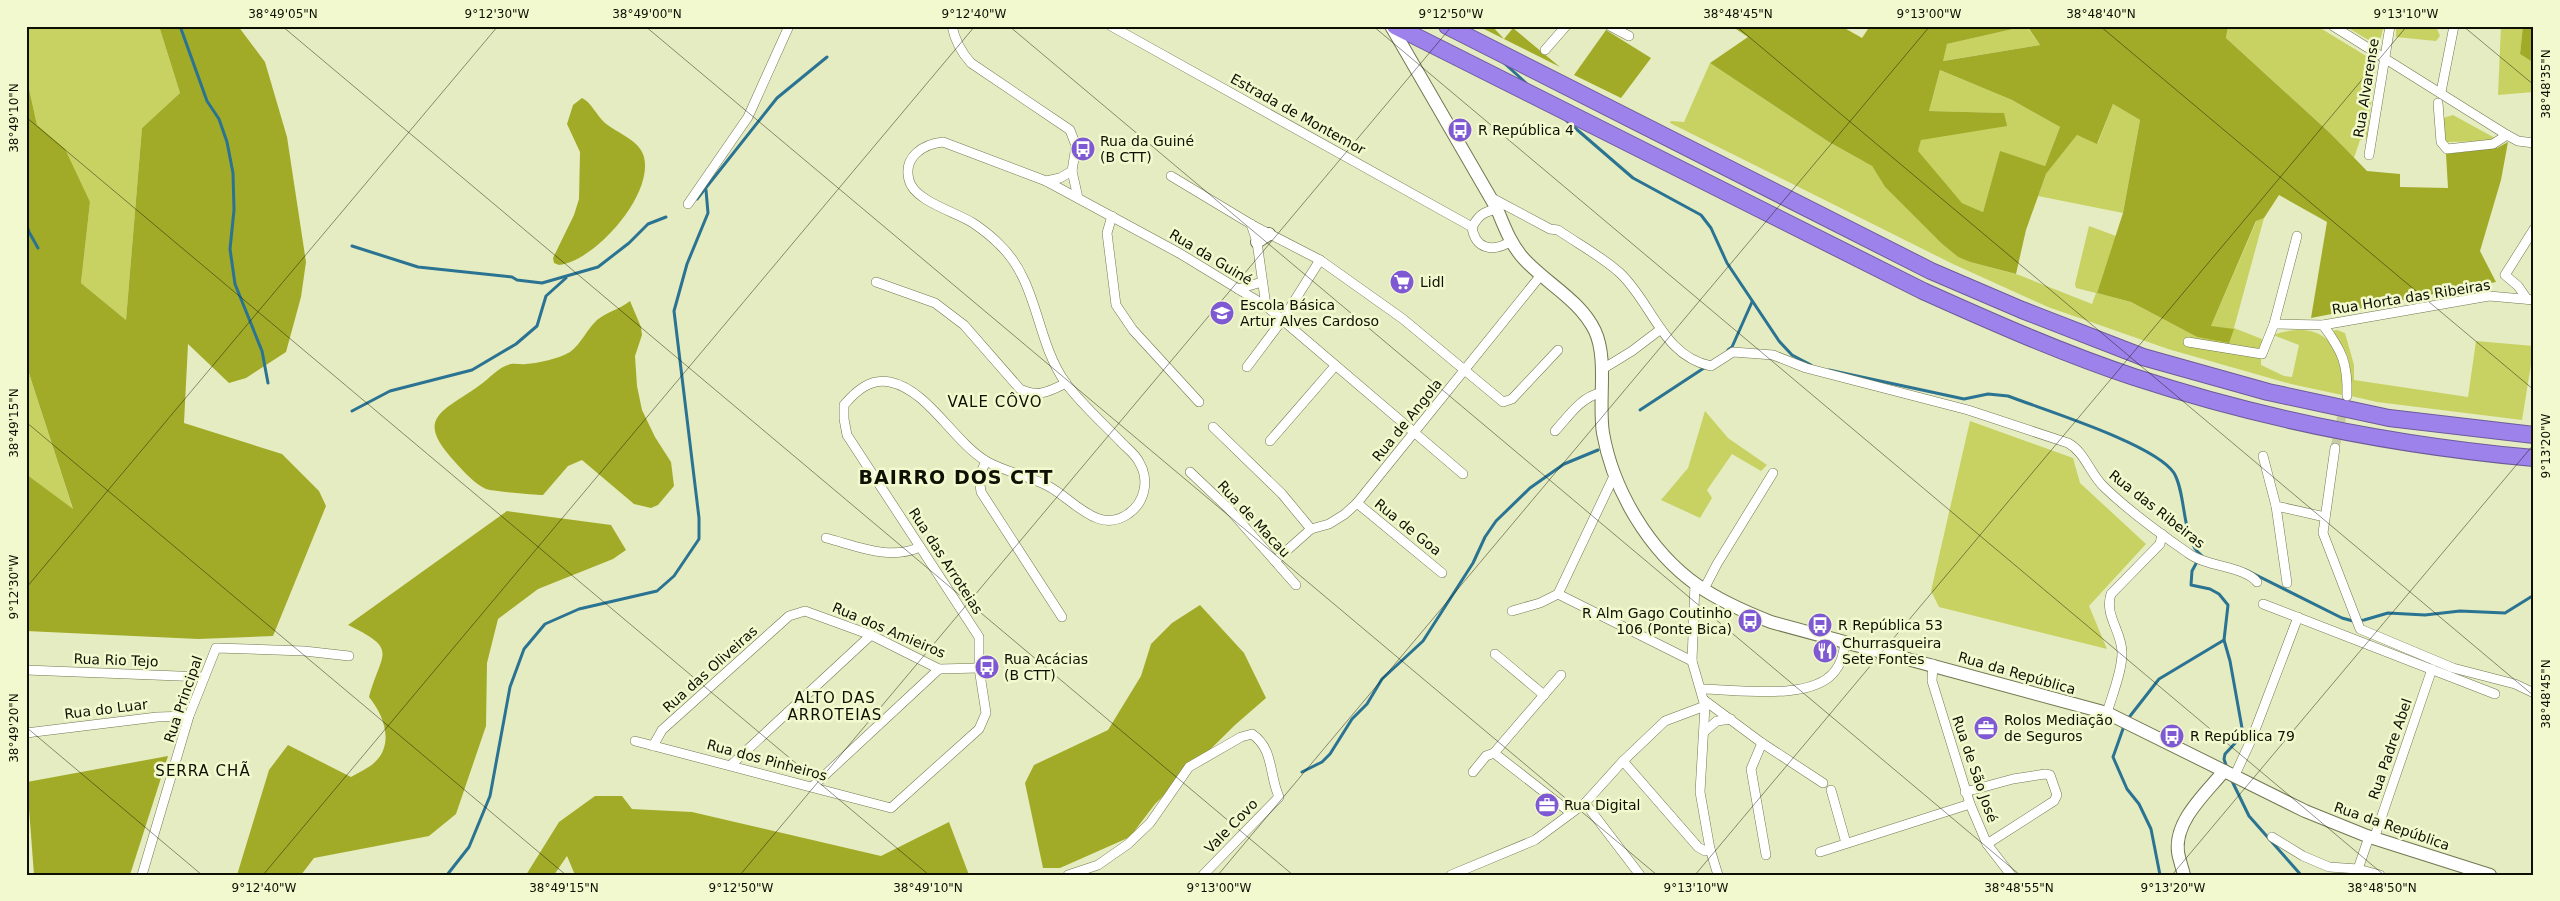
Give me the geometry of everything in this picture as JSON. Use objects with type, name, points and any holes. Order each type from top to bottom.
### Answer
[{"type":"highway","points":[[1395,26],[1923,291],[2013,331],[2134,377],[2266,415],[2386,439],[2530,457]]},
{"type":"highway","points":[[1447,26],[1931,270],[2022,310],[2142,357],[2268,392],[2380,416],[2531,435]]},
{"type":"main road","name":"Rua da República","points":[[1391,26],[1497,209],[1511,241],[1523,258],[1540,275],[1579,307],[1595,332],[1601,370],[1600,393],[1603,433],[1614,476],[1646,532],[1667,557],[1700,586],[1738,609],[1771,622],[1933,664],[2107,713],[2305,811],[2371,838],[2488,874]]},
{"type":"main road","points":[[1257,242],[1270,234]]},
{"type":"main road","points":[[2184,875],[2178,851],[2179,833],[2188,816],[2229,774]]},
{"type":"street","points":[[688,204],[748,117],[789,26]]},
{"type":"street","points":[[952,26],[954,36],[963,54],[971,63],[1070,130],[1076,146],[1072,171],[1078,198]]},
{"type":"street","name":"Estrada de Montemor","points":[[1111,26],[1472,227]]},
{"type":"street","points":[[1545,50],[1566,26]]},
{"type":"street","points":[[1610,26],[1629,36]]},
{"type":"street","points":[[2333,26],[2386,57],[2507,135],[2518,141],[2534,143]]},
{"type":"street","name":"Rua Alvarense","points":[[2369,155],[2390,26]]},
{"type":"street","points":[[2441,92],[2454,26]]},
{"type":"street","points":[[2438,103],[2441,142],[2447,149],[2493,144],[2507,135]]},
{"type":"street","name":"Rua das Arroteias","points":[[891,808],[979,729],[986,713],[979,668],[979,637],[847,435],[844,405],[864,386],[882,382],[898,385],[924,402],[956,436],[986,461],[1048,486],[1087,514],[1100,520],[1114,520],[1135,509],[1141,500],[1145,481],[1139,461],[1066,383],[1054,362],[1028,283],[1016,263],[1001,245],[973,223],[919,196],[909,180],[908,168],[917,152],[933,143],[943,142],[1046,181]]},
{"type":"street","points":[[1046,181],[1060,178],[1072,171]]},
{"type":"street","points":[[1171,176],[1252,224],[1320,260],[1403,319],[1466,370],[1498,399],[1507,401],[1558,350]]},
{"type":"street","name":"Rua da Guiné","points":[[1046,181],[1112,216],[1266,306],[1462,474]]},
{"type":"street","points":[[1490,197],[1550,229],[1558,230],[1620,272],[1661,329],[1632,351],[1601,370]]},
{"type":"street","points":[[1497,209],[1484,212],[1472,227],[1473,236],[1478,244],[1486,248],[1505,245],[1511,241]]},
{"type":"street","points":[[1112,216],[1107,233],[1116,305],[1133,330],[1199,402]]},
{"type":"street","points":[[1252,224],[1257,242],[1266,306]]},
{"type":"street","points":[[2530,300],[2505,275],[2534,229]]},
{"type":"street","points":[[2188,342],[2262,354],[2274,324],[2297,236]]},
{"type":"street","points":[[1247,367],[1283,319],[1320,260]]},
{"type":"street","name":"Rua de Angola","points":[[1275,562],[1311,530],[1329,524],[1346,514],[1357,503],[1466,370],[1540,275]]},
{"type":"street","points":[[876,282],[935,303],[957,319],[1020,389],[1030,394],[1041,394],[1066,383]]},
{"type":"street","points":[[1238,288],[1262,282]]},
{"type":"street","name":"Rua Horta das Ribeiras","points":[[2274,324],[2323,325],[2489,296],[2530,300]]},
{"type":"street","name":"Rua Horta das Ribeiras","points":[[2323,325],[2340,349],[2345,361],[2347,396]]},
{"type":"street","name":"Rua das Ribeiras","points":[[1661,329],[1673,346],[1701,364],[1711,366],[1733,352],[1773,355],[1806,368],[1968,410],[2074,446],[2106,488],[2194,558],[2204,563],[2248,576],[2257,582]]},
{"type":"street","points":[[1270,441],[1335,366]]},
{"type":"street","points":[[1555,430],[1591,395],[1600,393]]},
{"type":"street","points":[[1213,427],[1282,494],[1311,530]]},
{"type":"street","points":[[2335,448],[2323,533],[2360,629],[2453,668],[2515,684],[2534,693]]},
{"type":"street","points":[[2263,456],[2276,506],[2287,583]]},
{"type":"street","points":[[986,461],[979,477],[982,492],[1062,617]]},
{"type":"street","name":"Rua de Macau","points":[[1190,472],[1228,510],[1296,585]]},
{"type":"street","points":[[1718,875],[1710,849],[1700,792],[1705,731],[1705,703],[1692,661],[1700,586],[1717,564],[1772,473]]},
{"type":"street","points":[[1512,611],[1540,603],[1558,594],[1614,476]]},
{"type":"street","name":"Rua de Goa","points":[[1357,503],[1442,573]]},
{"type":"street","points":[[2276,506],[2325,517]]},
{"type":"street","points":[[2107,713],[2122,656],[2119,635],[2108,614],[2109,600],[2111,594],[2160,544],[2162,534]]},
{"type":"street","points":[[826,538],[893,554],[909,552],[920,547]]},
{"type":"street","points":[[1558,594],[1692,661]]},
{"type":"street","points":[[2263,604],[2495,694]]},
{"type":"street","name":"Rua dos Amieiros","points":[[790,616],[805,611],[871,635],[939,669],[979,668]]},
{"type":"street","name":"Rua das Oliveiras","points":[[652,746],[662,730],[790,616]]},
{"type":"street","points":[[2229,774],[2252,738],[2298,617]]},
{"type":"street","points":[[732,764],[871,635]]},
{"type":"street","points":[[1702,689],[1755,691],[1798,689],[1816,684],[1826,680],[1835,671],[1845,642]]},
{"type":"street","name":"Rua Principal","points":[[142,875],[190,716],[216,648],[304,651],[349,656]]},
{"type":"street","points":[[1495,654],[1544,695]]},
{"type":"street","name":"Rua de São José","points":[[1933,664],[1932,681],[1965,792],[1986,844],[2011,875]]},
{"type":"street","points":[[812,786],[939,669]]},
{"type":"street","name":"Rua Padre Abel","points":[[2358,869],[2432,669]]},
{"type":"street","name":"Rua Rio Tejo","points":[[26,670],[204,677]]},
{"type":"street","points":[[1473,772],[1486,756],[1494,753],[1562,675]]},
{"type":"street","points":[[1705,703],[1823,783]]},
{"type":"street","points":[[1451,875],[1525,846],[1585,803],[1622,761],[1665,721],[1705,703]]},
{"type":"street","name":"Rua do Luar","points":[[26,733],[157,717],[190,716]]},
{"type":"street","points":[[1705,731],[1717,721],[1731,719]]},
{"type":"street","name":"Vale Covo","points":[[1068,875],[1098,865],[1128,844],[1150,823],[1189,767],[1250,734],[1261,743],[1269,756],[1271,777],[1279,797],[1204,875]]},
{"type":"street","name":"Rua dos Pinheiros","points":[[635,741],[732,764],[891,808]]},
{"type":"street","points":[[1762,743],[1751,769],[1751,775],[1766,855]]},
{"type":"street","points":[[1494,753],[1571,813]]},
{"type":"street","points":[[1622,761],[1698,847],[1705,850],[1710,849]]},
{"type":"street","points":[[1965,792],[2013,779],[2045,774],[2050,775],[2058,795],[2054,801],[1986,844]]},
{"type":"street","points":[[1831,790],[1846,843]]},
{"type":"street","points":[[1585,803],[1640,875]]},
{"type":"street","points":[[1820,852],[1970,804]]},
{"type":"street","points":[[2272,837],[2303,856],[2329,867],[2358,869],[2380,875]]},
{"type":"green space","points":[[26,26],[159,26],[180,93],[142,128],[126,320],[81,283],[90,202],[37,125],[26,75]]},
{"type":"green space","points":[[159,26],[238,26],[265,62],[287,137],[306,262],[301,297],[286,352],[246,378],[229,383],[188,344],[184,423],[282,454],[319,491],[326,506],[273,636],[198,639],[26,631],[26,474],[73,509],[26,364],[26,75],[37,125],[65,149],[90,202],[81,283],[126,320],[142,128],[180,93]]},
{"type":"green space","points":[[1478,26],[1492,26],[1504,39]]},
{"type":"green space","points":[[1738,26],[1841,26],[1862,38],[1870,26],[2026,26],[1947,44],[1943,61],[2040,45],[2027,26],[2228,26],[2226,38],[2330,133],[2367,171],[2400,174],[2400,187],[2448,188],[2446,154],[2497,148],[2508,142],[2501,180],[2480,251],[2496,282],[2311,318],[2327,222],[2279,195],[2264,218],[2256,221],[2211,326],[2234,329],[2229,343],[2197,337],[2131,302],[2097,293],[2123,213],[2140,120],[2113,104],[2097,144],[2077,135],[2046,174],[2026,230],[2016,274],[1970,262],[1958,257],[1941,243],[1885,187],[1872,166],[1829,142],[1710,63],[1748,37],[1736,29]],"holes":[[[1940,70],[2012,100],[2060,127],[2045,166],[2000,151],[1983,212],[1962,203],[1918,151],[1921,140],[2007,126],[2004,113],[1929,111]]]},
{"type":"green space","points":[[2026,26],[2040,45],[1942,61],[1947,44]]},
{"type":"green space","points":[[2228,26],[2317,26],[2376,62],[2367,138],[2360,140],[2354,158],[2330,133],[2226,38]]},
{"type":"green space","points":[[2345,26],[2384,26],[2380,40],[2370,41]]},
{"type":"green space","points":[[2396,26],[2436,26],[2440,36],[2436,41],[2396,37]]},
{"type":"green space","points":[[2501,26],[2523,26],[2520,54],[2534,63],[2534,92],[2498,95]]},
{"type":"green space","points":[[2523,26],[2534,26],[2534,63],[2520,54]]},
{"type":"green space","points":[[1513,28],[1560,67],[1504,39]]},
{"type":"green space","points":[[1606,30],[1651,58],[1621,98],[1574,75]]},
{"type":"green space","points":[[1710,63],[1829,142],[1872,166],[1885,187],[1941,243],[1958,257],[2019,275],[2092,304],[2096,293],[2076,288],[2075,284],[2089,226],[2116,236],[2097,293],[2131,302],[2197,337],[2229,342],[2211,326],[2257,220],[2264,218],[2234,328],[2262,339],[2261,365],[2284,376],[2292,377],[2299,345],[2273,335],[2306,330],[2328,340],[2335,350],[2340,363],[2342,395],[2291,384],[2168,349],[2048,307],[1953,264],[1670,123],[1671,121],[1684,122]]},
{"type":"green space","points":[[1940,70],[2012,100],[2060,127],[2045,166],[2000,152],[1983,212],[1962,203],[1917,152],[1921,140],[2003,113],[1929,111]]},
{"type":"green space","points":[[582,98],[605,123],[636,144],[643,154],[645,169],[641,186],[632,204],[606,238],[574,261],[559,265],[554,263],[553,258],[574,215],[579,199],[580,152],[567,124],[573,105]]},
{"type":"green space","points":[[2113,104],[2140,120],[2123,213],[2038,196],[2046,174],[2077,135],[2098,143]]},
{"type":"green space","points":[[2453,115],[2495,138],[2494,141],[2446,142],[2443,118]]},
{"type":"green space","points":[[630,301],[641,327],[642,335],[635,356],[637,386],[642,410],[655,437],[671,462],[674,486],[658,505],[651,508],[634,504],[582,460],[568,466],[543,495],[489,490],[469,477],[442,447],[436,435],[435,425],[438,417],[445,409],[502,367],[511,364],[542,362],[570,352],[597,320]]},
{"type":"green space","points":[[2337,330],[2345,333],[2354,365],[2354,380],[2468,397],[2476,341],[2534,346],[2522,420],[2377,402],[2351,396],[2351,376],[2347,354],[2331,331]]},
{"type":"green space","points":[[26,364],[73,510],[26,474]]},
{"type":"green space","points":[[1705,411],[1728,438],[1767,465],[1761,471],[1732,454],[1707,490],[1712,498],[1700,518],[1661,500],[1688,468]]},
{"type":"green space","points":[[1970,421],[2073,458],[2080,483],[2146,544],[2089,606],[2107,649],[1939,607],[1931,591]]},
{"type":"green space","points":[[507,511],[611,525],[626,550],[613,559],[538,589],[498,619],[487,663],[486,726],[456,814],[429,836],[314,858],[301,875],[237,875],[269,770],[288,745],[351,777],[373,764],[381,754],[386,738],[385,729],[379,712],[369,697],[383,654],[381,647],[375,640],[348,625]]},
{"type":"green space","points":[[1200,605],[1244,653],[1266,698],[1235,725],[1155,804],[1130,837],[1060,868],[1043,868],[1025,783],[1034,765],[1108,730],[1141,676],[1151,644],[1172,623]]},
{"type":"green space","points":[[168,756],[130,875],[34,875],[27,782]]},
{"type":"green space","points":[[595,796],[622,796],[632,809],[692,812],[881,856],[949,822],[969,875],[575,875],[567,856],[554,875],[526,875],[559,822]]},
{"type":"waterway","points":[[180,26],[207,101],[219,119],[227,142],[233,173],[234,210],[230,249],[235,284],[262,351],[268,383]]},
{"type":"waterway","points":[[697,199],[777,98],[827,57]]},
{"type":"waterway","points":[[1503,62],[1526,83]]},
{"type":"waterway","points":[[1567,121],[1633,178],[1701,215],[1711,228],[1727,263],[1779,341],[1792,355],[1811,365]]},
{"type":"waterway","points":[[447,875],[469,847],[490,796],[510,687],[524,649],[545,624],[579,609],[657,591],[674,576],[699,539],[699,518],[674,311],[687,264],[708,213],[706,190]]},
{"type":"waterway","points":[[352,246],[418,267],[512,277],[517,280],[542,283],[598,267],[629,243],[648,224],[666,217]]},
{"type":"waterway","points":[[26,223],[38,248]]},
{"type":"waterway","points":[[352,411],[390,391],[472,370],[516,344],[537,326],[546,296],[566,278]]},
{"type":"waterway","points":[[1728,350],[1732,347],[1752,302]]},
{"type":"waterway","points":[[1640,410],[1707,366]]},
{"type":"waterway","points":[[1829,370],[1964,399],[1988,394],[2008,396],[2123,440],[2163,462],[2174,473],[2181,493],[2187,529],[2195,549],[2202,556]]},
{"type":"waterway","points":[[1302,772],[1322,762],[1330,754],[1352,719],[1367,704],[1382,679],[1423,641],[1473,563],[1485,537],[1496,521],[1530,488],[1564,464],[1598,450]]},
{"type":"waterway","points":[[2198,560],[2192,571],[2191,585],[2210,589],[2219,594],[2228,605],[2224,640],[2230,661],[2242,728],[2239,739],[2225,754],[2224,759],[2227,768]]},
{"type":"waterway","points":[[2246,570],[2342,618],[2353,621],[2388,613],[2425,615],[2460,611],[2505,613],[2534,595]]},
{"type":"waterway","points":[[2127,720],[2159,679],[2224,640]]},
{"type":"waterway","points":[[2124,726],[2113,757],[2127,789],[2139,804],[2151,829],[2160,875]]},
{"type":"waterway","points":[[2232,781],[2249,816],[2301,875]]},
{"type":"tunnel","points":[[2335,448],[2344,406]]},
{"type":"place","name":"R República 4","points":[[1460,130]]},
{"type":"place","name":"Rua da Guiné (B CTT)","points":[[1083,149]]},
{"type":"place","name":"Lidl","points":[[1402,282]]},
{"type":"place","name":"Escola Básica Artur Alves Cardoso","points":[[1222,313]]},
{"type":"place","name":"R Alm Gago Coutinho 106 (Ponte Bica)","points":[[1750,621]]},
{"type":"place","name":"R República 53","points":[[1820,625]]},
{"type":"place","name":"Churrasqueira Sete Fontes","points":[[1825,651]]},
{"type":"place","name":"Rua Acácias (B CTT)","points":[[987,667]]},
{"type":"place","name":"Rolos Mediação de Seguros","points":[[1986,728]]},
{"type":"place","name":"R República 79","points":[[2172,736]]},
{"type":"place","name":"Rua Digital","points":[[1547,805]]},
{"type":"district","name":"VALE CÔVO","points":[[995,402]]},
{"type":"district","name":"BAIRRO DOS CTT","points":[[956,477]]},
{"type":"district","name":"ALTO DAS ARROTEIAS","points":[[835,706]]},
{"type":"district","name":"SERRA CHÃ","points":[[203,771]]}]
